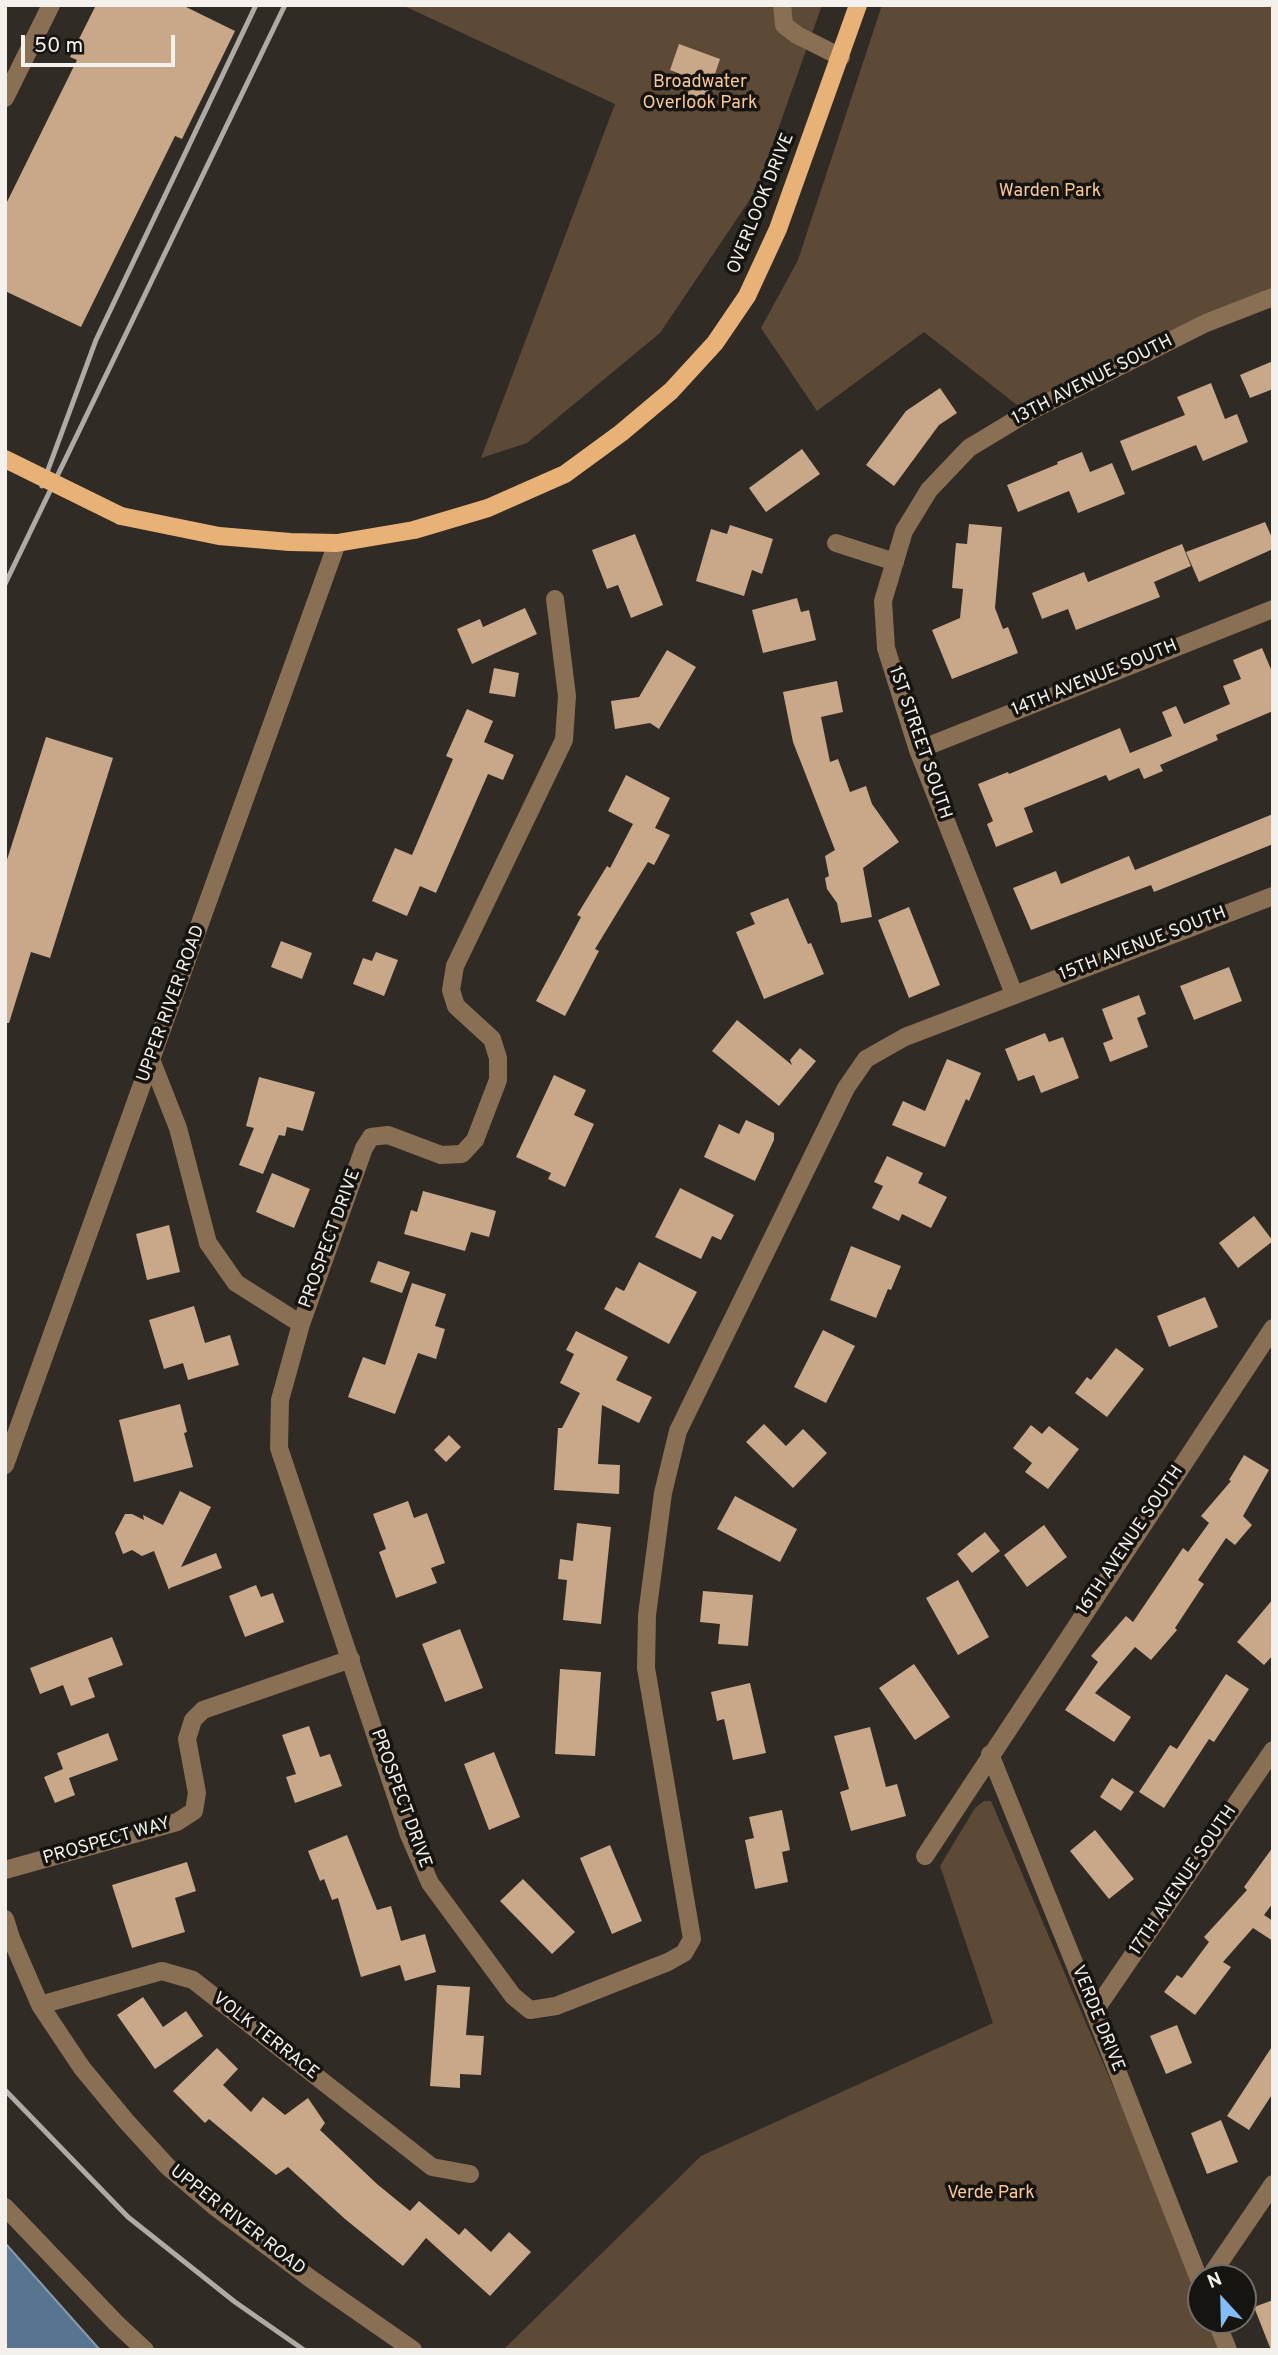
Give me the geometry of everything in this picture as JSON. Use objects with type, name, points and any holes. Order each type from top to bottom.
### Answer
[{"type":"main road","name":"OVERLOOK DRIVE","points":[[5,459],[121,516],[219,536],[290,542],[337,543],[414,530],[488,508],[565,474],[621,433],[671,391],[715,343],[747,296],[778,229],[859,5]]},
{"type":"street","points":[[5,98],[51,5]]},
{"type":"street","points":[[782,5],[784,25],[797,35],[841,57]]},
{"type":"street","name":"13TH AVENUE SOUTH","points":[[929,490],[969,448],[1027,413],[1206,323],[1273,297]]},
{"type":"street","name":"1ST STREET SOUTH","points":[[929,490],[904,531],[883,601],[886,648],[918,750],[1014,994]]},
{"type":"street","name":"UPPER RIVER ROAD","points":[[5,1465],[337,543]]},
{"type":"street","points":[[836,543],[895,562]]},
{"type":"street","name":"PROSPECT DRIVE","points":[[555,599],[567,696],[564,740],[455,966],[451,990],[456,1006],[492,1039],[498,1058],[498,1080],[475,1140],[462,1154],[441,1155],[388,1135],[371,1138],[363,1148],[301,1324],[279,1400],[279,1448],[410,1835],[430,1883],[513,1996],[530,2010],[556,2006],[668,1962],[684,1953],[692,1939],[646,1668],[647,1615],[659,1520],[678,1431],[846,1088],[866,1059],[905,1037],[1014,994]]},
{"type":"street","name":"14TH AVENUE SOUTH","points":[[918,750],[1273,609]]},
{"type":"street","name":"15TH AVENUE SOUTH","points":[[1014,994],[1273,896]]},
{"type":"street","points":[[152,1062],[178,1128],[208,1243],[236,1283],[301,1324]]},
{"type":"street","name":"16TH AVENUE SOUTH","points":[[925,1856],[1273,1328]]},
{"type":"street","name":"PROSPECT WAY","points":[[5,1870],[177,1822],[194,1811],[197,1793],[187,1739],[193,1720],[203,1710],[351,1659]]},
{"type":"street","name":"17TH AVENUE SOUTH","points":[[1094,2012],[1273,1750]]},
{"type":"street","name":"VERDE DRIVE","points":[[990,1754],[1193,2264]]},
{"type":"street","name":"UPPER RIVER ROAD","points":[[5,1919],[40,2005],[82,2068],[168,2167],[257,2238],[414,2350]]},
{"type":"street","name":"VOLK TERRACE","points":[[40,2005],[162,1970],[193,1980],[432,2167],[470,2174]]},
{"type":"street","points":[[1219,2264],[1273,2184]]},
{"type":"street","points":[[5,2207],[145,2350]]},
{"type":"green space","name":"Broadwater Overlook Park","points":[[402,5],[822,5],[757,189],[660,333],[527,443],[481,458],[615,104]]},
{"type":"green space","name":"Warden Park","points":[[882,5],[1273,5],[1273,297],[1027,413],[924,332],[817,411],[761,328],[798,260]]},
{"type":"green space","name":"Verde Park","points":[[984,1801],[991,1801],[1189,2264],[1187,2334],[1219,2334],[1226,2350],[503,2350],[701,2156],[993,2023],[940,1866],[975,1808]]},
{"type":"water","points":[[5,2243],[100,2350],[5,2350]]},
{"type":"building","points":[[96,5],[182,5],[235,31],[182,139],[175,136],[81,327],[5,291],[5,206],[77,60],[70,57]]},
{"type":"building","points":[[679,44],[720,59],[705,103],[687,96],[693,79],[670,70]]},
{"type":"building","points":[[1273,361],[1273,389],[1250,398],[1240,375]]},
{"type":"building","points":[[1211,383],[1225,419],[1237,414],[1248,442],[1203,461],[1196,445],[1132,471],[1120,441],[1185,415],[1177,397]]},
{"type":"building","points":[[940,388],[957,413],[939,425],[894,486],[866,465],[906,411]]},
{"type":"building","points":[[802,449],[820,474],[766,512],[749,488]]},
{"type":"building","points":[[1082,452],[1090,472],[1112,463],[1125,494],[1078,513],[1069,491],[1018,512],[1007,485]]},
{"type":"building","points":[[1265,522],[1273,540],[1273,549],[1199,582],[1186,552]]},
{"type":"building","points":[[969,524],[1002,527],[995,608],[1003,629],[1008,627],[1018,653],[952,679],[932,630],[960,618],[963,589],[952,588],[956,543],[967,544]]},
{"type":"building","points":[[730,525],[773,539],[762,574],[752,570],[744,596],[696,581],[711,529],[727,534]]},
{"type":"building","points":[[635,534],[663,605],[631,618],[618,585],[607,589],[592,550]]},
{"type":"building","points":[[1182,544],[1191,566],[1154,582],[1160,597],[1076,630],[1068,609],[1042,619],[1032,593],[1084,572],[1088,582]]},
{"type":"building","points":[[797,598],[801,612],[809,610],[816,640],[763,653],[752,610]]},
{"type":"building","points":[[525,608],[537,634],[472,664],[457,629],[480,619],[483,627]]},
{"type":"building","points":[[1262,648],[1273,674],[1273,711],[1216,735],[1218,740],[1160,765],[1163,771],[1144,779],[1139,768],[1109,781],[1106,775],[1024,808],[1033,832],[996,847],[987,824],[993,821],[978,784],[1120,728],[1130,753],[1172,736],[1162,712],[1176,706],[1184,724],[1230,704],[1223,686],[1241,679],[1233,660]]},
{"type":"building","points":[[667,650],[696,667],[659,729],[650,723],[615,729],[611,701],[639,697]]},
{"type":"building","points":[[494,668],[519,673],[515,697],[489,693]]},
{"type":"building","points":[[837,681],[843,712],[821,717],[830,762],[838,759],[850,792],[866,786],[872,804],[899,842],[863,868],[872,917],[841,923],[837,903],[827,889],[825,878],[829,876],[825,856],[835,850],[793,742],[783,692]]},
{"type":"building","points":[[467,709],[493,721],[484,742],[514,755],[503,780],[488,774],[436,893],[420,886],[407,916],[372,901],[395,848],[412,855],[453,759],[446,756]]},
{"type":"building","points":[[46,737],[113,758],[50,958],[31,952],[9,1023],[5,1023],[5,866]]},
{"type":"building","points":[[626,775],[670,798],[655,828],[670,835],[654,865],[648,862],[595,949],[599,951],[565,1016],[536,1001],[581,917],[577,915],[607,866],[610,868],[633,824],[608,811]]},
{"type":"building","points":[[1273,814],[1273,844],[1154,892],[1151,885],[1031,930],[1013,888],[1056,871],[1061,884],[1129,856],[1135,870]]},
{"type":"building","points":[[788,898],[824,974],[764,999],[736,932],[755,924],[750,913]]},
{"type":"building","points":[[909,907],[940,985],[909,998],[878,920]]},
{"type":"building","points":[[281,941],[312,953],[302,979],[271,967]]},
{"type":"building","points":[[376,952],[398,960],[384,996],[353,984],[363,958],[372,961]]},
{"type":"building","points":[[1229,967],[1242,1001],[1194,1020],[1180,986]]},
{"type":"building","points":[[1139,995],[1146,1014],[1137,1018],[1148,1047],[1110,1062],[1103,1043],[1113,1039],[1102,1009]]},
{"type":"building","points":[[737,1020],[792,1065],[790,1060],[800,1048],[816,1061],[779,1106],[712,1051]]},
{"type":"building","points":[[1045,1033],[1049,1042],[1063,1037],[1079,1078],[1041,1093],[1034,1075],[1018,1081],[1005,1049]]},
{"type":"building","points":[[947,1059],[981,1073],[969,1101],[966,1099],[945,1147],[892,1125],[903,1101],[925,1111]]},
{"type":"building","points":[[554,1075],[586,1090],[574,1115],[594,1124],[565,1187],[548,1179],[551,1173],[516,1157]]},
{"type":"building","points":[[259,1077],[315,1092],[303,1131],[287,1127],[285,1136],[279,1135],[263,1174],[239,1165],[254,1128],[246,1126]]},
{"type":"building","points":[[746,1120],[774,1133],[774,1140],[755,1181],[704,1157],[719,1124],[739,1134]]},
{"type":"building","points":[[887,1156],[923,1173],[918,1183],[947,1197],[931,1228],[902,1214],[899,1221],[872,1208],[883,1186],[874,1182]]},
{"type":"building","points":[[272,1173],[310,1189],[294,1228],[256,1212]]},
{"type":"building","points":[[680,1188],[734,1215],[721,1240],[712,1236],[701,1259],[655,1237]]},
{"type":"building","points":[[423,1191],[496,1211],[489,1237],[471,1232],[465,1251],[404,1234],[411,1210],[417,1212]]},
{"type":"building","points":[[1254,1216],[1273,1241],[1238,1268],[1219,1243]]},
{"type":"building","points":[[169,1225],[180,1272],[147,1280],[136,1234]]},
{"type":"building","points":[[851,1246],[901,1266],[876,1318],[830,1300]]},
{"type":"building","points":[[378,1261],[410,1272],[402,1293],[370,1282]]},
{"type":"building","points":[[639,1262],[697,1292],[669,1344],[604,1309],[616,1287],[624,1291]]},
{"type":"building","points":[[412,1283],[446,1294],[435,1326],[445,1329],[436,1359],[418,1353],[395,1414],[348,1397],[363,1357],[385,1365]]},
{"type":"building","points":[[1205,1297],[1218,1327],[1169,1347],[1157,1316]]},
{"type":"building","points":[[194,1306],[205,1343],[230,1335],[239,1365],[188,1380],[183,1363],[164,1369],[149,1320]]},
{"type":"building","points":[[823,1330],[855,1346],[826,1403],[794,1387]]},
{"type":"building","points":[[576,1331],[628,1357],[616,1380],[652,1397],[639,1423],[602,1405],[598,1464],[620,1465],[619,1494],[554,1490],[558,1428],[562,1428],[580,1393],[560,1383],[574,1354],[566,1350]]},
{"type":"building","points":[[1116,1348],[1144,1369],[1107,1417],[1075,1393],[1087,1377],[1091,1380]]},
{"type":"building","points":[[180,1404],[193,1467],[134,1482],[119,1420]]},
{"type":"building","points":[[764,1424],[786,1446],[803,1429],[827,1453],[793,1488],[746,1442]]},
{"type":"building","points":[[1031,1425],[1042,1434],[1049,1426],[1079,1449],[1048,1489],[1025,1472],[1032,1463],[1013,1448]]},
{"type":"building","points":[[449,1435],[461,1447],[446,1462],[434,1450]]},
{"type":"building","points":[[1244,1455],[1269,1470],[1243,1516],[1252,1525],[1235,1545],[1226,1538],[1198,1580],[1204,1584],[1175,1628],[1177,1630],[1151,1660],[1135,1647],[1095,1693],[1131,1717],[1114,1742],[1065,1710],[1098,1662],[1091,1656],[1126,1616],[1133,1622],[1183,1548],[1188,1552],[1209,1523],[1201,1516],[1231,1481],[1229,1480]]},
{"type":"building","points":[[180,1491],[211,1507],[181,1567],[216,1553],[222,1568],[169,1590],[154,1551],[142,1556],[132,1550],[123,1554],[115,1533],[125,1514],[132,1514],[144,1520],[143,1515],[163,1525]]},
{"type":"building","points":[[735,1496],[797,1529],[780,1562],[717,1529]]},
{"type":"building","points":[[408,1501],[414,1518],[427,1513],[445,1563],[431,1568],[437,1583],[396,1598],[379,1552],[386,1549],[373,1514]]},
{"type":"building","points":[[577,1523],[611,1527],[601,1624],[563,1620],[567,1580],[558,1579],[560,1559],[573,1561]]},
{"type":"building","points":[[1044,1525],[1067,1557],[1027,1587],[1004,1555]]},
{"type":"building","points":[[985,1532],[1000,1551],[972,1573],[957,1554]]},
{"type":"building","points":[[958,1580],[989,1637],[958,1655],[926,1598]]},
{"type":"building","points":[[256,1585],[261,1597],[273,1593],[284,1622],[245,1637],[229,1596]]},
{"type":"building","points":[[703,1591],[753,1595],[748,1646],[718,1644],[720,1624],[700,1622]]},
{"type":"building","points":[[1273,1599],[1273,1655],[1264,1665],[1237,1642]]},
{"type":"building","points":[[460,1629],[483,1688],[445,1702],[422,1644]]},
{"type":"building","points":[[112,1637],[123,1665],[88,1678],[95,1697],[71,1706],[63,1685],[40,1694],[30,1668]]},
{"type":"building","points":[[914,1664],[950,1717],[915,1740],[879,1688]]},
{"type":"building","points":[[560,1669],[601,1672],[595,1756],[555,1754]]},
{"type":"building","points":[[1226,1674],[1249,1689],[1214,1742],[1209,1739],[1164,1808],[1139,1792],[1170,1745],[1177,1749]]},
{"type":"building","points":[[750,1683],[766,1753],[733,1760],[724,1719],[717,1721],[711,1692]]},
{"type":"building","points":[[309,1726],[320,1757],[330,1754],[342,1786],[295,1803],[286,1777],[296,1774],[282,1735]]},
{"type":"building","points":[[870,1727],[886,1787],[897,1784],[906,1816],[851,1831],[840,1792],[849,1789],[834,1736]]},
{"type":"building","points":[[108,1733],[118,1760],[69,1778],[75,1795],[55,1803],[44,1777],[63,1769],[57,1753]]},
{"type":"building","points":[[494,1752],[520,1817],[489,1830],[464,1764]]},
{"type":"building","points":[[1112,1778],[1134,1792],[1121,1811],[1100,1797]]},
{"type":"building","points":[[782,1810],[790,1850],[782,1852],[788,1882],[755,1889],[745,1840],[754,1838],[749,1817]]},
{"type":"building","points":[[1095,1830],[1134,1879],[1109,1899],[1070,1851]]},
{"type":"building","points":[[347,1835],[377,1910],[391,1906],[401,1941],[425,1934],[436,1972],[405,1981],[400,1965],[361,1977],[338,1898],[332,1900],[324,1879],[320,1881],[308,1851]]},
{"type":"building","points":[[610,1845],[642,1921],[612,1934],[580,1858]]},
{"type":"building","points":[[1273,1847],[1273,1903],[1264,1915],[1273,1921],[1273,1941],[1253,1928],[1223,1962],[1231,1967],[1195,2015],[1164,1992],[1177,1975],[1182,1978],[1209,1942],[1204,1937],[1247,1890],[1244,1887]]},
{"type":"building","points":[[187,1862],[196,1891],[175,1898],[185,1932],[132,1948],[112,1885]]},
{"type":"building","points":[[523,1879],[575,1932],[552,1954],[500,1901]]},
{"type":"building","points":[[437,1985],[470,1987],[466,2035],[484,2036],[481,2075],[460,2074],[460,2088],[430,2086]]},
{"type":"building","points":[[143,1997],[163,2027],[186,2011],[203,2036],[155,2069],[117,2015]]},
{"type":"building","points":[[1177,2025],[1192,2063],[1166,2074],[1150,2036]]},
{"type":"building","points":[[1273,2045],[1273,2093],[1249,2130],[1227,2116]]},
{"type":"building","points":[[217,2048],[238,2069],[223,2085],[251,2112],[263,2097],[285,2115],[308,2098],[325,2123],[320,2130],[410,2211],[419,2201],[459,2235],[465,2228],[491,2252],[509,2232],[531,2252],[490,2296],[426,2238],[403,2266],[345,2219],[288,2167],[276,2175],[209,2119],[205,2123],[173,2091]]},
{"type":"building","points":[[1221,2120],[1238,2162],[1207,2174],[1191,2133]]},
{"type":"building","points":[[1273,2300],[1273,2350],[1257,2315],[1257,2306]]},
{"type":"railway","points":[[42,486],[96,340],[256,5]]},
{"type":"railway","points":[[5,584],[285,5]]},
{"type":"railway","points":[[5,2090],[128,2217],[235,2302],[304,2350]]}]
